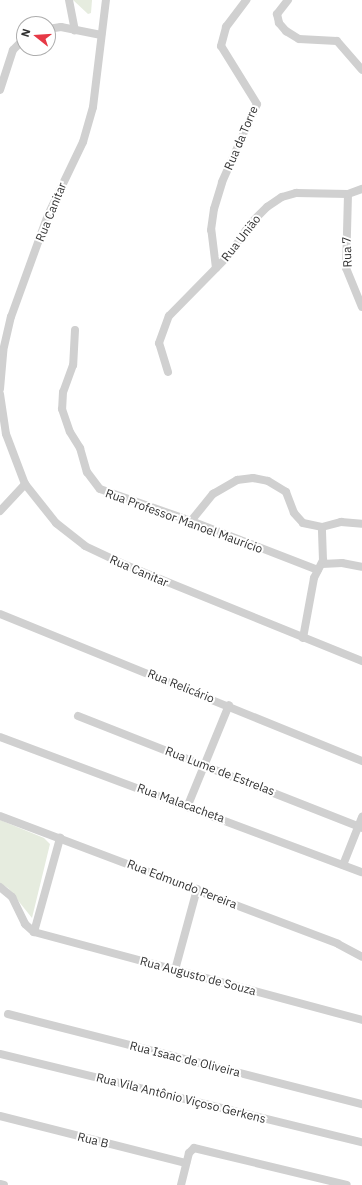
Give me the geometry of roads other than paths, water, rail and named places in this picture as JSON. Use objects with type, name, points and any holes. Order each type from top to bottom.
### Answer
[{"type":"street","points":[[69,0],[75,30]]},
{"type":"street","name":"Rua Canitar","points":[[0,389],[4,351],[12,317],[48,215],[83,142],[93,107],[106,0]]},
{"type":"street","name":"Rua da Torre","points":[[216,268],[211,230],[214,209],[222,182],[257,104],[252,91],[225,55],[221,46],[226,27],[246,0]]},
{"type":"street","points":[[288,0],[277,14],[279,22],[286,31],[299,39],[337,41],[362,70]]},
{"type":"street","points":[[56,28],[61,27],[101,35]]},
{"type":"street","points":[[0,90],[13,50],[16,47]]},
{"type":"street","name":"Rua União","points":[[168,372],[159,343],[166,323],[174,311],[231,253],[256,218],[277,199],[302,192],[348,194],[362,189]]},
{"type":"street","name":"Rua 7","points":[[348,194],[346,268],[362,307]]},
{"type":"street","name":"Rua Professor Manoel Maurício","points":[[75,330],[72,372],[63,392],[61,403],[66,421],[80,448],[92,481],[100,489],[320,567],[342,562],[362,567]]},
{"type":"street","name":"Rua Canitar","points":[[0,394],[6,434],[25,484],[48,514],[85,546],[123,564],[362,661]]},
{"type":"street","points":[[191,521],[213,494],[237,480],[253,478],[279,487],[286,492],[298,519],[304,523],[322,527],[341,522],[362,524]]},
{"type":"street","points":[[0,511],[25,484]]},
{"type":"street","points":[[303,638],[314,578],[320,567],[322,527]]},
{"type":"street","name":"Rua Relicário","points":[[0,614],[229,705],[362,761]]},
{"type":"street","points":[[188,805],[229,705]]},
{"type":"street","name":"Rua Lume de Estrelas","points":[[78,716],[360,827]]},
{"type":"street","name":"Rua Malacacheta","points":[[0,737],[188,805],[362,872]]},
{"type":"street","name":"Rua Edmundo Pereira","points":[[0,816],[338,944],[362,957]]},
{"type":"street","points":[[343,865],[360,827],[362,817]]},
{"type":"street","points":[[0,887],[12,897],[25,924],[34,932],[60,838]]},
{"type":"street","points":[[175,970],[197,890]]},
{"type":"street","name":"Rua Augusto de Souza","points":[[34,932],[362,1020]]},
{"type":"street","name":"Rua Isaac de Oliveira","points":[[8,1014],[362,1104]]},
{"type":"street","name":"Rua Vila Antônio Viçoso Gerkens","points":[[0,1054],[362,1142]]},
{"type":"street","name":"Rua B","points":[[0,1116],[186,1163]]},
{"type":"street","points":[[181,1185],[190,1150],[198,1148],[347,1185]]},
{"type":"street","points":[[0,1184],[4,1185]]}]
